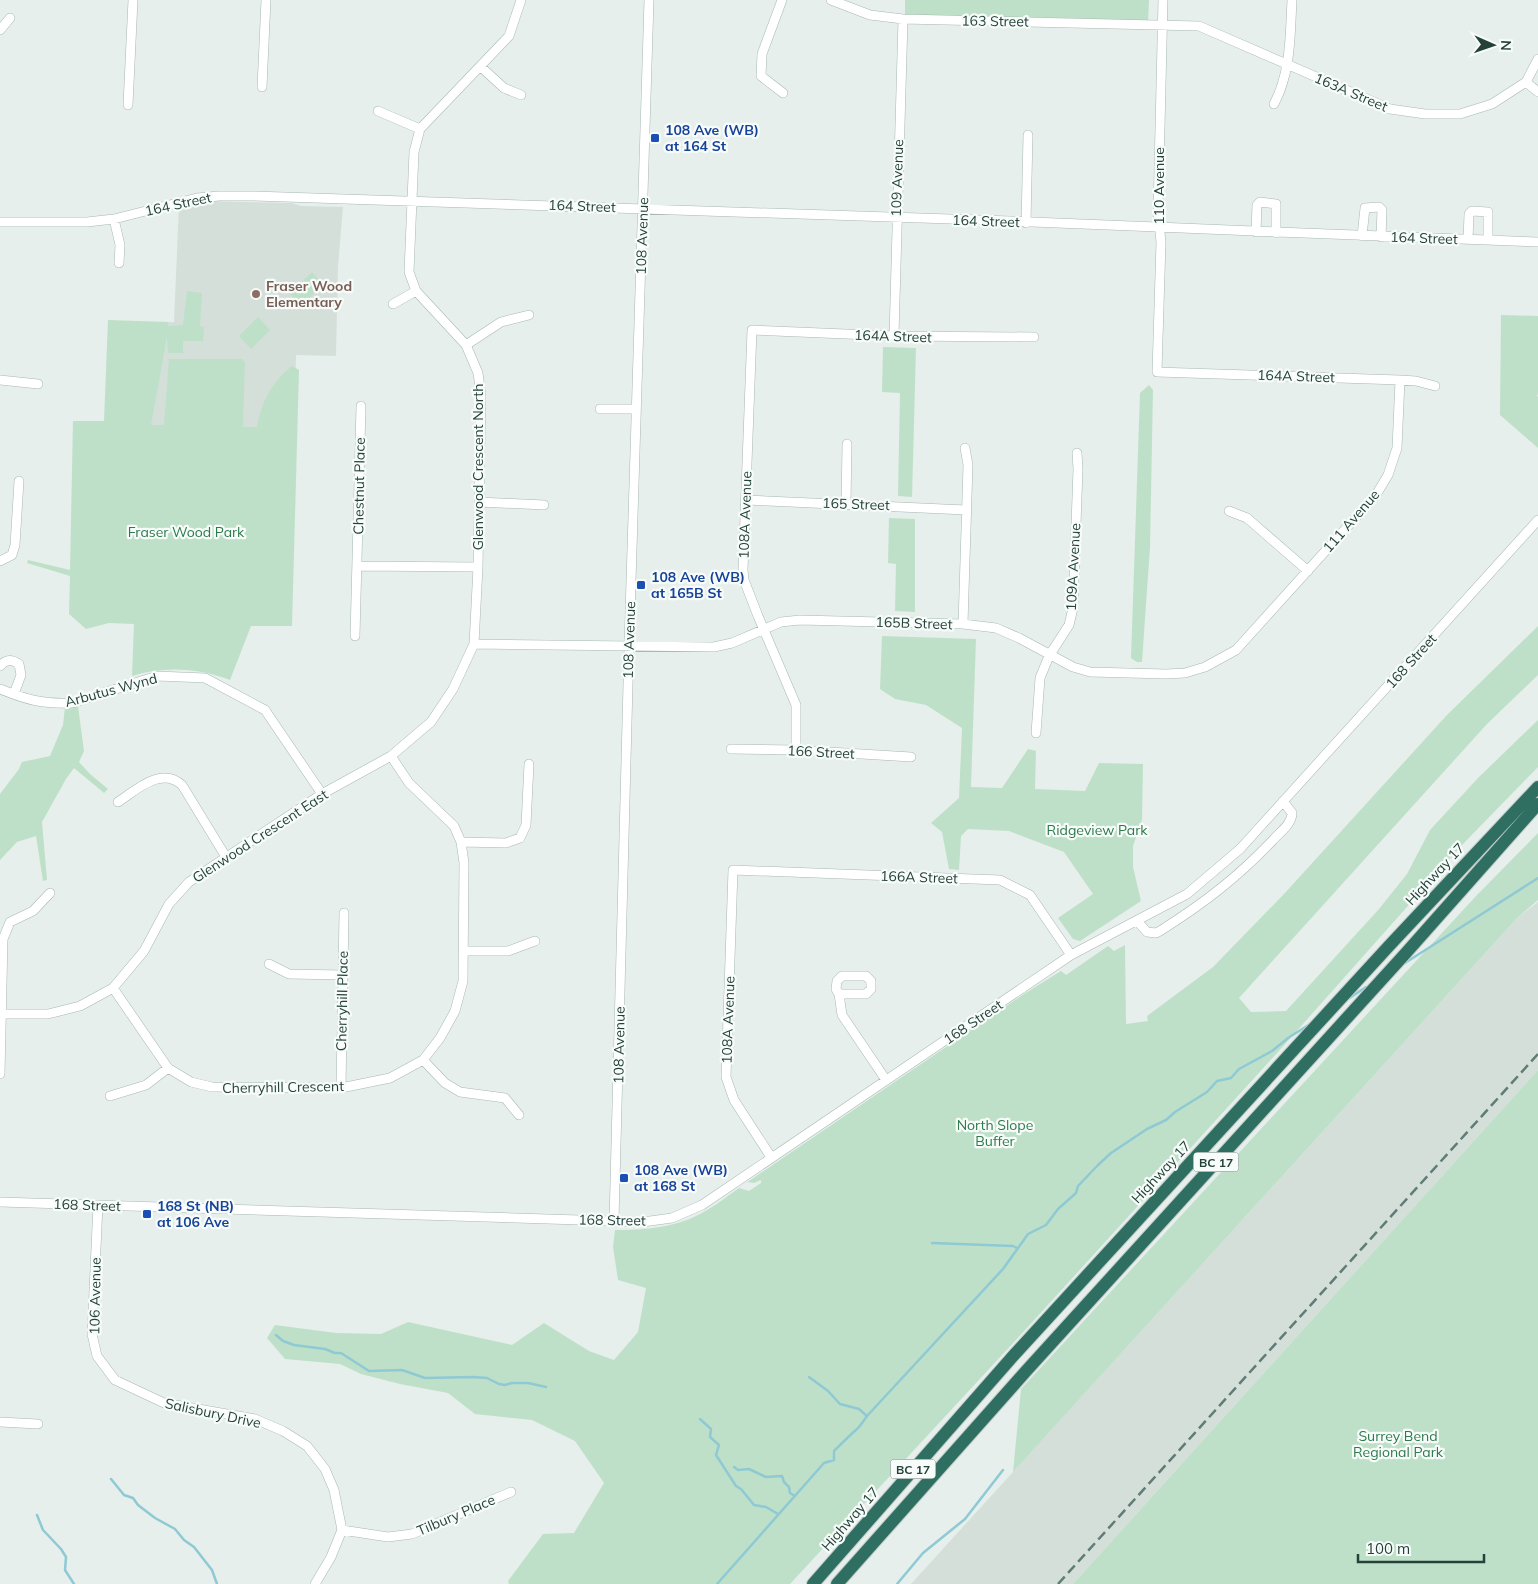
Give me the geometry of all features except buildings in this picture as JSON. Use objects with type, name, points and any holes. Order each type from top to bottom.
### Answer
[{"type":"highway","name":"Highway 17","points":[[813,1584],[1014,1355],[1388,947],[1538,787]]},
{"type":"highway","name":"BC 17","points":[[837,1584],[1027,1370],[1406,954],[1538,804]]},
{"type":"street","points":[[128,105],[133,0]]},
{"type":"street","points":[[262,87],[266,0]]},
{"type":"street","name":"Glenwood Crescent North","points":[[391,756],[430,722],[453,689],[474,644],[478,567],[481,395],[478,372],[466,345],[416,291],[409,272],[414,152],[420,130],[509,36],[521,0]]},
{"type":"street","name":"108 Avenue","points":[[614,1221],[649,0]]},
{"type":"street","points":[[782,0],[762,54],[761,76],[783,93]]},
{"type":"street","name":"163 Street","points":[[831,0],[870,15],[903,19],[1163,24]]},
{"type":"street","name":"110 Avenue","points":[[1157,372],[1161,242],[1158,213],[1163,0]]},
{"type":"street","points":[[1274,104],[1280,92],[1288,64],[1292,0]]},
{"type":"street","points":[[0,30],[10,18]]},
{"type":"street","name":"109 Avenue","points":[[894,336],[903,19]]},
{"type":"street","name":"163A Street","points":[[1163,24],[1199,26],[1390,109],[1425,114],[1460,114],[1492,104],[1526,82]]},
{"type":"street","points":[[1538,59],[1526,82],[1538,92]]},
{"type":"street","points":[[481,66],[504,88],[521,95]]},
{"type":"street","points":[[378,111],[420,130]]},
{"type":"street","points":[[1026,223],[1028,135]]},
{"type":"street","name":"164 Street","points":[[0,222],[87,222],[114,218],[186,200],[219,196],[643,208],[1538,242]]},
{"type":"street","points":[[1256,232],[1257,205],[1260,202],[1276,204],[1276,233]]},
{"type":"street","name":"164 Street","points":[[1362,236],[1365,208],[1379,207],[1382,210],[1381,237]]},
{"type":"street","name":"164 Street","points":[[1468,240],[1469,214],[1472,211],[1488,212],[1488,240]]},
{"type":"street","points":[[114,218],[120,245],[119,263]]},
{"type":"street","points":[[393,304],[416,291]]},
{"type":"street","points":[[466,345],[501,322],[529,315]]},
{"type":"street","name":"164A Street","points":[[752,330],[894,336],[1034,337]]},
{"type":"street","name":"108A Avenue","points":[[752,330],[743,575],[796,705],[796,750]]},
{"type":"street","name":"164A Street","points":[[1157,372],[1400,380],[1416,381],[1435,386]]},
{"type":"street","points":[[0,380],[38,384]]},
{"type":"street","name":"111 Avenue","points":[[1308,571],[1376,495],[1388,475],[1397,448],[1400,380]]},
{"type":"street","name":"Chestnut Place","points":[[355,636],[361,406]]},
{"type":"street","points":[[600,409],[636,409]]},
{"type":"street","points":[[846,504],[847,444]]},
{"type":"street","points":[[963,624],[968,465],[965,448]]},
{"type":"street","name":"109A Avenue","points":[[1036,733],[1040,678],[1050,656],[1069,625],[1074,608],[1078,469],[1076,453]]},
{"type":"street","points":[[0,561],[12,555],[15,545],[19,481]]},
{"type":"street","name":"165 Street","points":[[745,500],[966,510]]},
{"type":"street","points":[[479,502],[544,504]]},
{"type":"street","points":[[1229,510],[1247,518],[1308,571]]},
{"type":"street","name":"168 Street","points":[[0,1202],[643,1222],[672,1218],[702,1205],[1071,955],[1187,894],[1240,849],[1538,520]]},
{"type":"street","points":[[356,566],[478,567]]},
{"type":"street","name":"165B Street","points":[[474,644],[714,647],[732,643],[781,622],[813,619],[963,624],[996,628],[1073,667],[1090,672],[1185,673],[1204,667],[1236,650],[1308,571]]},
{"type":"street","points":[[0,666],[5,661],[10,660],[19,664],[21,675],[14,694]]},
{"type":"street","name":"Arbutus Wynd","points":[[0,689],[39,703],[72,703],[157,676],[205,678],[265,710],[322,794]]},
{"type":"street","name":"166 Street","points":[[731,749],[796,750],[911,757]]},
{"type":"street","name":"Glenwood Crescent East","points":[[1,1014],[48,1014],[80,1006],[112,988],[144,951],[169,904],[189,882],[322,794],[391,756]]},
{"type":"street","name":"Cherryhill Crescent","points":[[112,988],[168,1068],[190,1082],[212,1087],[341,1088],[390,1078],[423,1060],[440,1038],[455,1011],[463,981],[464,863],[461,842],[454,826],[409,783],[391,756]]},
{"type":"street","points":[[461,842],[506,843],[520,838],[526,825],[528,764]]},
{"type":"street","points":[[118,802],[157,778],[168,777],[177,780],[182,785],[226,857]]},
{"type":"street","points":[[1136,921],[1147,932],[1160,931],[1223,888],[1254,860],[1290,821],[1292,813],[1283,801]]},
{"type":"street","name":"108A Avenue","points":[[733,870],[726,1076],[734,1100],[771,1157]]},
{"type":"street","name":"166A Street","points":[[733,870],[1000,880],[1030,895],[1071,955]]},
{"type":"street","points":[[0,1074],[3,939],[10,922],[33,911],[50,893]]},
{"type":"street","name":"Cherryhill Place","points":[[341,1088],[344,913]]},
{"type":"street","points":[[463,951],[508,951],[535,941]]},
{"type":"street","points":[[269,964],[289,974],[343,975]]},
{"type":"street","points":[[840,994],[842,1015],[886,1080]]},
{"type":"street","points":[[423,1060],[445,1083],[460,1092],[505,1098],[520,1115]]},
{"type":"street","points":[[110,1096],[146,1085],[168,1068]]},
{"type":"street","name":"106 Avenue","points":[[98,1205],[92,1334],[97,1356],[115,1380]]},
{"type":"street","name":"Salisbury Drive","points":[[115,1380],[164,1403],[255,1419],[283,1431],[307,1446],[326,1469],[334,1490],[342,1530]]},
{"type":"street","points":[[0,1422],[38,1424]]},
{"type":"street","name":"Tilbury Place","points":[[342,1530],[388,1537],[412,1534],[511,1492]]},
{"type":"street","points":[[314,1584],[331,1557],[342,1530]]},
{"type":"shaded area","name":"Fraser Wood Elementary","points":[[205,201],[292,203],[301,206],[343,207],[338,267],[336,356],[296,355],[294,428],[150,425],[167,340],[168,322],[174,322],[179,205]]},
{"type":"shaded area","points":[[1538,902],[1538,1070],[1073,1584],[911,1584],[1518,917]]},
{"type":"green space","points":[[905,0],[1149,0],[1148,24],[905,16]]},
{"type":"green space","points":[[312,272],[323,285],[302,306],[290,294]]},
{"type":"green space","name":"Fraser Wood Park","points":[[187,291],[202,293],[200,326],[204,327],[203,341],[183,341],[183,353],[168,353],[167,339],[151,425],[164,425],[169,359],[242,359],[245,362],[243,427],[257,427],[261,409],[273,386],[292,366],[299,370],[292,626],[251,626],[230,680],[206,673],[182,670],[157,671],[132,676],[134,624],[109,623],[86,629],[69,614],[70,576],[27,563],[28,560],[70,570],[73,421],[104,421],[108,320],[168,322],[168,326],[183,325]]},
{"type":"green space","points":[[1501,315],[1538,316],[1538,448],[1500,415]]},
{"type":"green space","points":[[258,317],[270,330],[251,349],[239,336]]},
{"type":"green space","points":[[883,347],[916,348],[912,497],[898,496],[900,393],[882,392]]},
{"type":"green space","points":[[1149,385],[1153,390],[1150,547],[1142,662],[1137,662],[1131,658],[1140,393]]},
{"type":"green space","points":[[889,518],[915,519],[915,612],[895,611],[896,564],[888,563]]},
{"type":"green space","name":"North Slope Buffer","points":[[1538,626],[1538,675],[1487,724],[1239,998],[1251,1012],[1286,1011],[1379,909],[1407,874],[1430,830],[1478,778],[1538,720],[1538,767],[1463,844],[1278,1052],[1026,1329],[790,1584],[509,1584],[508,1581],[543,1534],[574,1533],[604,1483],[575,1441],[532,1420],[475,1414],[448,1393],[361,1374],[340,1364],[285,1359],[267,1338],[275,1325],[336,1333],[381,1334],[408,1322],[512,1345],[544,1323],[589,1351],[614,1360],[638,1332],[646,1288],[618,1280],[613,1247],[615,1230],[667,1226],[696,1216],[739,1188],[749,1191],[761,1183],[761,1180],[754,1183],[747,1182],[1024,994],[1061,971],[1066,975],[1108,946],[1114,951],[1125,945],[1126,1024],[1148,1021],[1147,1016],[1213,967],[1284,894],[1447,715]]},
{"type":"green space","name":"Ridgeview Park","points":[[882,636],[976,639],[971,787],[1002,788],[1028,749],[1036,751],[1035,789],[1085,791],[1099,763],[1143,764],[1142,820],[1133,846],[1133,867],[1141,901],[1080,941],[1073,939],[1058,918],[1093,894],[1064,852],[1009,831],[968,829],[961,836],[959,870],[949,869],[942,832],[931,823],[959,798],[962,728],[926,705],[895,699],[880,689]]},
{"type":"green space","points":[[78,706],[84,751],[79,762],[108,789],[104,793],[74,768],[66,779],[42,822],[47,880],[43,881],[36,836],[17,842],[0,860],[0,794],[22,762],[50,756],[63,725],[65,707]]},
{"type":"green space","points":[[1538,833],[1538,900],[1518,917],[1013,1472],[1021,1389],[1477,895]]},
{"type":"green space","name":"Surrey Bend Regional Park","points":[[1538,1070],[1538,1584],[1073,1584]]},
{"type":"waterway","points":[[1405,963],[1538,878]]},
{"type":"waterway","points":[[1348,999],[1366,987]]},
{"type":"waterway","points":[[717,1584],[824,1463],[834,1460],[834,1451],[1003,1269],[1028,1234],[1046,1225],[1058,1209],[1076,1193],[1078,1186],[1098,1165],[1111,1153],[1147,1129],[1166,1120],[1175,1112],[1207,1092],[1217,1081],[1231,1078],[1239,1069],[1272,1051],[1310,1024]]},
{"type":"waterway","points":[[932,1243],[1013,1246],[1017,1248]]},
{"type":"waterway","points":[[276,1335],[283,1341],[294,1345],[341,1353],[369,1371],[402,1370],[425,1378],[487,1378],[505,1385],[528,1383],[546,1387]]},
{"type":"waterway","points":[[809,1377],[828,1391],[840,1404],[859,1409],[867,1416]]},
{"type":"waterway","points":[[700,1419],[711,1429],[710,1437],[719,1445],[716,1455],[736,1486],[741,1489],[754,1505],[766,1507],[778,1514]]},
{"type":"waterway","points":[[734,1467],[738,1470],[749,1469],[766,1477],[782,1476],[784,1482],[789,1487],[790,1493],[795,1496]]},
{"type":"waterway","points":[[897,1584],[923,1553],[965,1519],[1003,1470]]},
{"type":"waterway","points":[[111,1479],[124,1495],[133,1498],[138,1505],[155,1518],[175,1529],[184,1540],[194,1547],[212,1570],[217,1584]]},
{"type":"waterway","points":[[37,1515],[43,1530],[66,1557],[65,1570],[74,1584]]},
{"type":"railway","points":[[1058,1584],[1538,1054]]},
{"type":"place","name":"108 Ave (WB) at 164 St","points":[[655,138]]},
{"type":"place","name":"Fraser Wood Elementary","points":[[256,294]]},
{"type":"place","name":"108 Ave (WB) at 165B St","points":[[641,585]]},
{"type":"place","name":"108 Ave (WB) at 168 St","points":[[624,1178]]},
{"type":"place","name":"168 St (NB) at 106 Ave","points":[[147,1214]]}]
